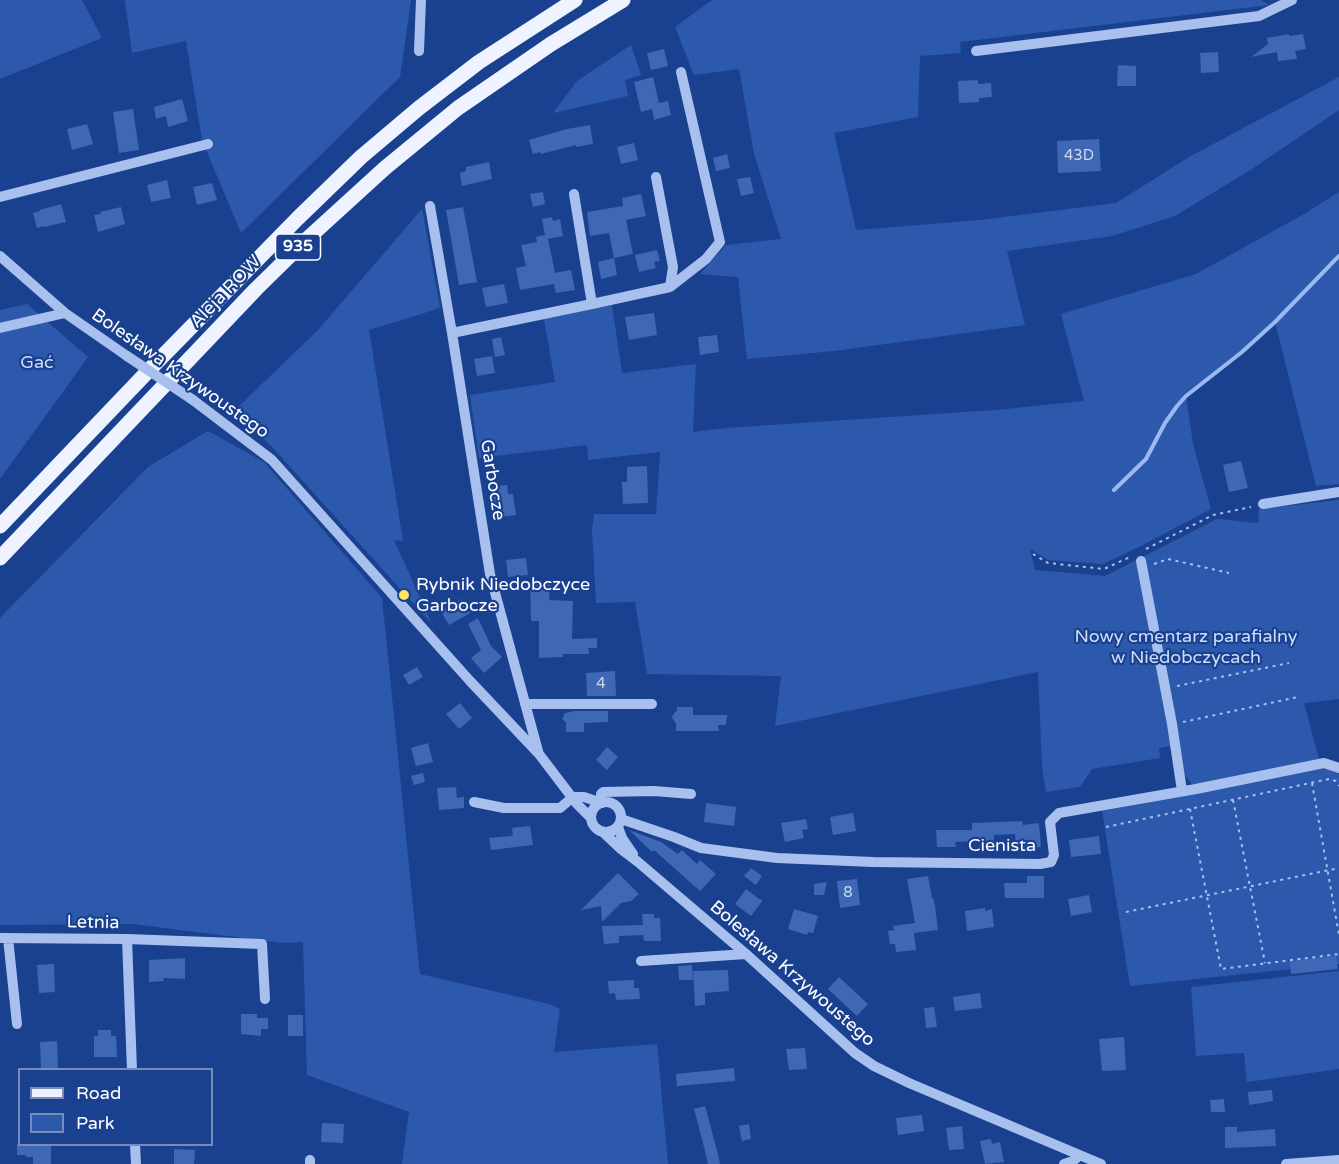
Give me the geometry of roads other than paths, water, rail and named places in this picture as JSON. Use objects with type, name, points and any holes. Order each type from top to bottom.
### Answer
[{"type":"main road","name":"Aleja ROW","points":[[0,526],[298,218],[361,157],[479,62],[575,0]]},
{"type":"main road","name":"Aleja ROW","points":[[0,558],[256,289],[384,168],[458,108],[551,44],[623,0]]},
{"type":"street","points":[[418,51],[421,0]]},
{"type":"street","points":[[976,51],[1259,16],[1292,0]]},
{"type":"street","points":[[452,333],[670,287],[706,259],[720,242],[681,72]]},
{"type":"street","points":[[0,197],[208,144]]},
{"type":"street","points":[[656,177],[673,267],[670,287]]},
{"type":"street","points":[[574,194],[592,304]]},
{"type":"street","name":"Garbocze","points":[[430,206],[490,574],[539,754]]},
{"type":"street","name":"Bolesława Krzywoustego","points":[[0,256],[65,314],[193,400],[273,460],[470,681],[539,754],[577,804],[591,818]]},
{"type":"street","points":[[0,328],[65,314]]},
{"type":"street","points":[[1263,504],[1339,492]]},
{"type":"street","points":[[1141,559],[1172,724],[1182,791]]},
{"type":"street","points":[[525,704],[652,704]]},
{"type":"street","name":"Cienista","points":[[619,823],[674,837],[701,848],[777,858],[873,862],[1040,864],[1051,862],[1054,855],[1050,822],[1059,813],[1196,789],[1324,763],[1339,768]]},
{"type":"street","points":[[602,803],[603,792],[691,794]]},
{"type":"street","points":[[474,802],[504,808],[560,808],[573,796],[584,797],[616,806],[621,814],[619,823],[611,831],[603,832],[595,827],[591,818],[594,809],[602,803]]},
{"type":"street","name":"Bolesława Krzywoustego","points":[[619,823],[622,838],[638,862]]},
{"type":"street","name":"Bolesława Krzywoustego","points":[[603,832],[746,954],[847,1046],[874,1066],[1101,1164]]},
{"type":"street","points":[[4,938],[17,1024]]},
{"type":"street","name":"Letnia","points":[[4,938],[127,939],[132,1068]]},
{"type":"street","points":[[127,939],[262,944],[265,999]]},
{"type":"street","points":[[641,961],[746,954]]},
{"type":"street","points":[[135,1146],[136,1164]]},
{"type":"street","points":[[1064,1164],[1079,1156]]},
{"type":"street","points":[[1286,1164],[1339,1160]]},
{"type":"waterway","points":[[1114,490],[1146,459],[1165,423],[1186,396],[1242,352],[1275,322],[1339,256]]},
{"type":"place","name":"Rybnik Niedobczyce Garbocze","points":[[404,595]]},
{"type":"park label","name":"Gać","points":[[37,363]]},
{"type":"park label","name":"Nowy cmentarz parafialny w Niedobczycach","points":[[1186,647]]}]
